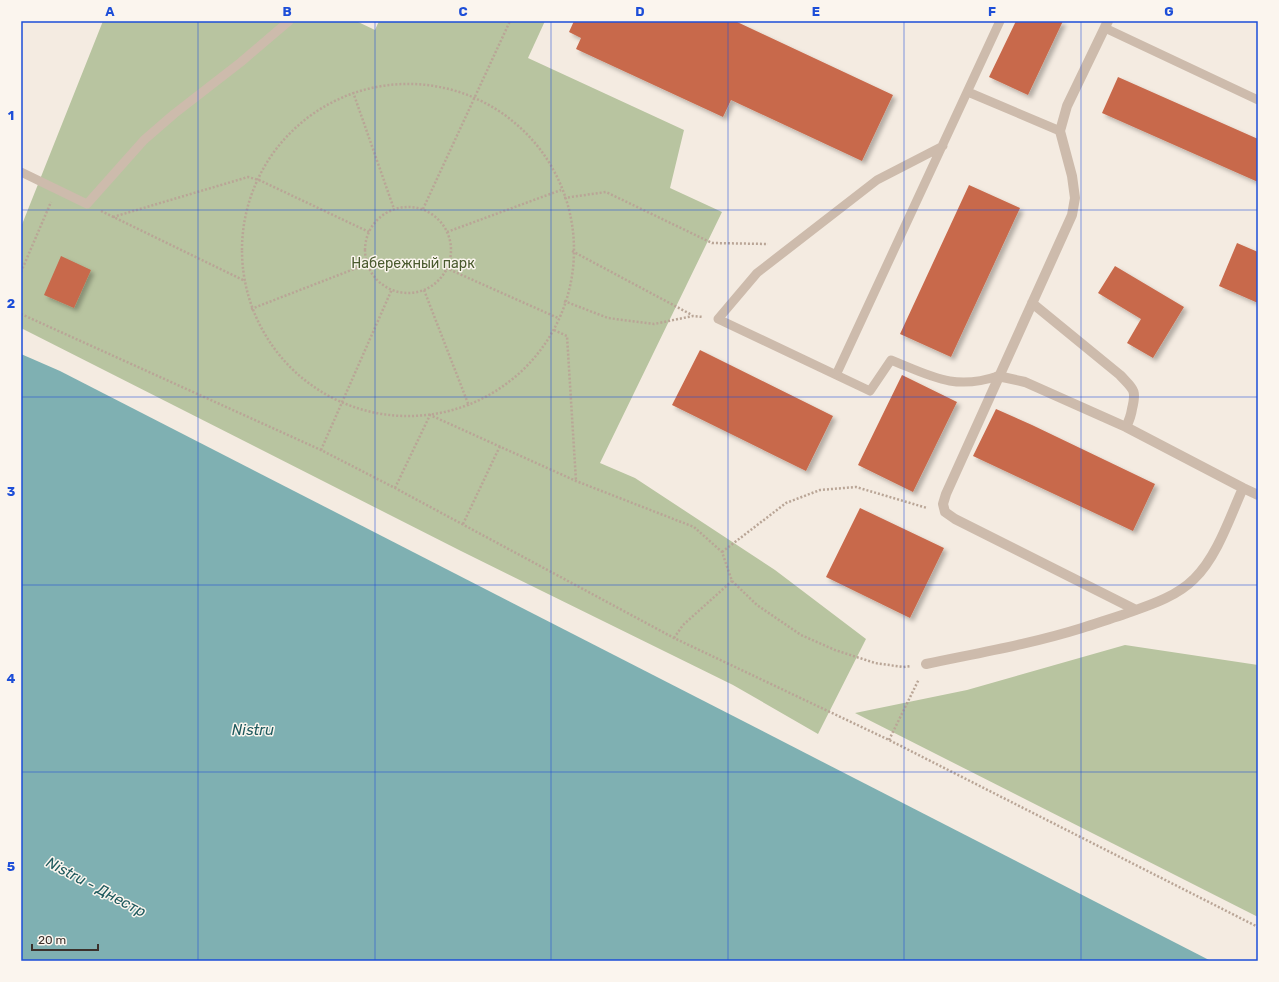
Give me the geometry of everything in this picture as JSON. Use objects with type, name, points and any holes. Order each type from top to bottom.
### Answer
[{"type":"street","points":[[1106,25],[1067,106],[1060,131],[1072,176],[1075,198],[1072,215],[998,376],[943,504],[945,512],[955,519],[1136,610]]},
{"type":"street","points":[[1032,303],[1120,375],[1132,388],[1136,394],[1135,401],[1131,417],[1126,427]]},
{"type":"street","points":[[998,376],[1025,382],[1126,427],[1258,495]]},
{"type":"street","points":[[926,664],[1036,640],[1082,628],[1136,610],[1178,592],[1195,578],[1207,562],[1222,536],[1243,488]]},
{"type":"lane","points":[[21,172],[87,204],[144,140],[174,114],[241,62],[288,21]]},
{"type":"lane","points":[[836,375],[1000,21]]},
{"type":"lane","points":[[1106,25],[1258,100]]},
{"type":"lane","points":[[968,92],[1060,131]]},
{"type":"lane","points":[[943,146],[877,180],[757,273],[718,319],[870,391],[891,360],[945,381],[974,383],[998,376]]},
{"type":"path","points":[[423,210],[510,21]]},
{"type":"path","points":[[410,83],[466,93],[515,122],[552,166],[572,219],[572,276],[554,330],[518,375],[469,406],[418,417],[365,412],[317,391],[277,355],[251,309],[241,257],[246,212],[248,204],[270,156],[307,118],[353,92],[410,83]]},
{"type":"path","points":[[353,92],[394,209]]},
{"type":"path","points":[[113,216],[248,177],[259,180],[369,232]]},
{"type":"path","points":[[21,272],[57,189]]},
{"type":"path","points":[[447,232],[561,190]]},
{"type":"path","points":[[564,198],[606,192],[712,243],[767,244],[789,248]]},
{"type":"path","points":[[87,204],[246,281]]},
{"type":"path","points":[[409,206],[423,210],[436,217],[447,232],[450,242],[450,257],[446,268],[436,282],[424,290],[410,293],[396,291],[384,286],[374,276],[367,264],[365,251],[367,238],[372,225],[382,215],[394,209],[409,206]]},
{"type":"path","points":[[572,251],[693,316]]},
{"type":"path","points":[[251,309],[367,264]]},
{"type":"path","points":[[446,268],[558,318]]},
{"type":"path","points":[[321,450],[392,289]]},
{"type":"path","points":[[424,290],[469,406]]},
{"type":"path","points":[[564,301],[608,318],[654,324],[693,316],[718,319]]},
{"type":"path","points":[[21,314],[321,450],[463,524],[674,638],[889,740],[1258,927]]},
{"type":"path","points":[[554,330],[567,336],[576,481]]},
{"type":"path","points":[[430,415],[576,481],[694,527],[722,552],[732,581],[757,605],[801,635],[835,650],[882,664],[904,667],[926,664]]},
{"type":"path","points":[[395,488],[430,415]]},
{"type":"path","points":[[463,524],[500,446]]},
{"type":"path","points":[[722,552],[786,503],[820,490],[856,487],[922,507],[945,512]]},
{"type":"path","points":[[674,638],[683,625],[732,581]]},
{"type":"path","points":[[889,740],[926,664]]},
{"type":"green space","name":"Набережный парк","points":[[103,21],[356,21],[375,30],[379,21],[545,21],[528,58],[684,130],[670,188],[722,212],[600,463],[635,478],[775,570],[866,639],[818,734],[733,685],[461,551],[21,328],[21,227]]},
{"type":"green space","points":[[1125,645],[1258,665],[1258,917],[855,713],[967,690]]},
{"type":"water","name":"Nistru","points":[[21,354],[60,371],[1211,961],[21,961]]},
{"type":"building","points":[[574,21],[735,21],[893,95],[862,161],[731,100],[723,117],[576,49],[581,38],[569,32]]},
{"type":"building","points":[[1016,21],[1063,21],[1028,95],[989,77]]},
{"type":"building","points":[[1118,77],[1258,139],[1258,182],[1102,113]]},
{"type":"building","points":[[969,185],[1020,208],[951,357],[900,334]]},
{"type":"building","points":[[1237,243],[1258,252],[1258,303],[1219,286]]},
{"type":"building","points":[[61,256],[91,270],[74,308],[44,295]]},
{"type":"building","points":[[1115,266],[1184,307],[1153,358],[1127,343],[1141,319],[1098,293]]},
{"type":"building","points":[[700,350],[833,416],[806,471],[672,405]]},
{"type":"building","points":[[902,375],[957,402],[913,492],[858,465]]},
{"type":"building","points":[[996,409],[1155,484],[1133,531],[973,456]]},
{"type":"building","points":[[860,508],[944,548],[910,618],[826,577]]},
{"type":"water label","name":"Nistru - Днестр","points":[[96,887]]}]
